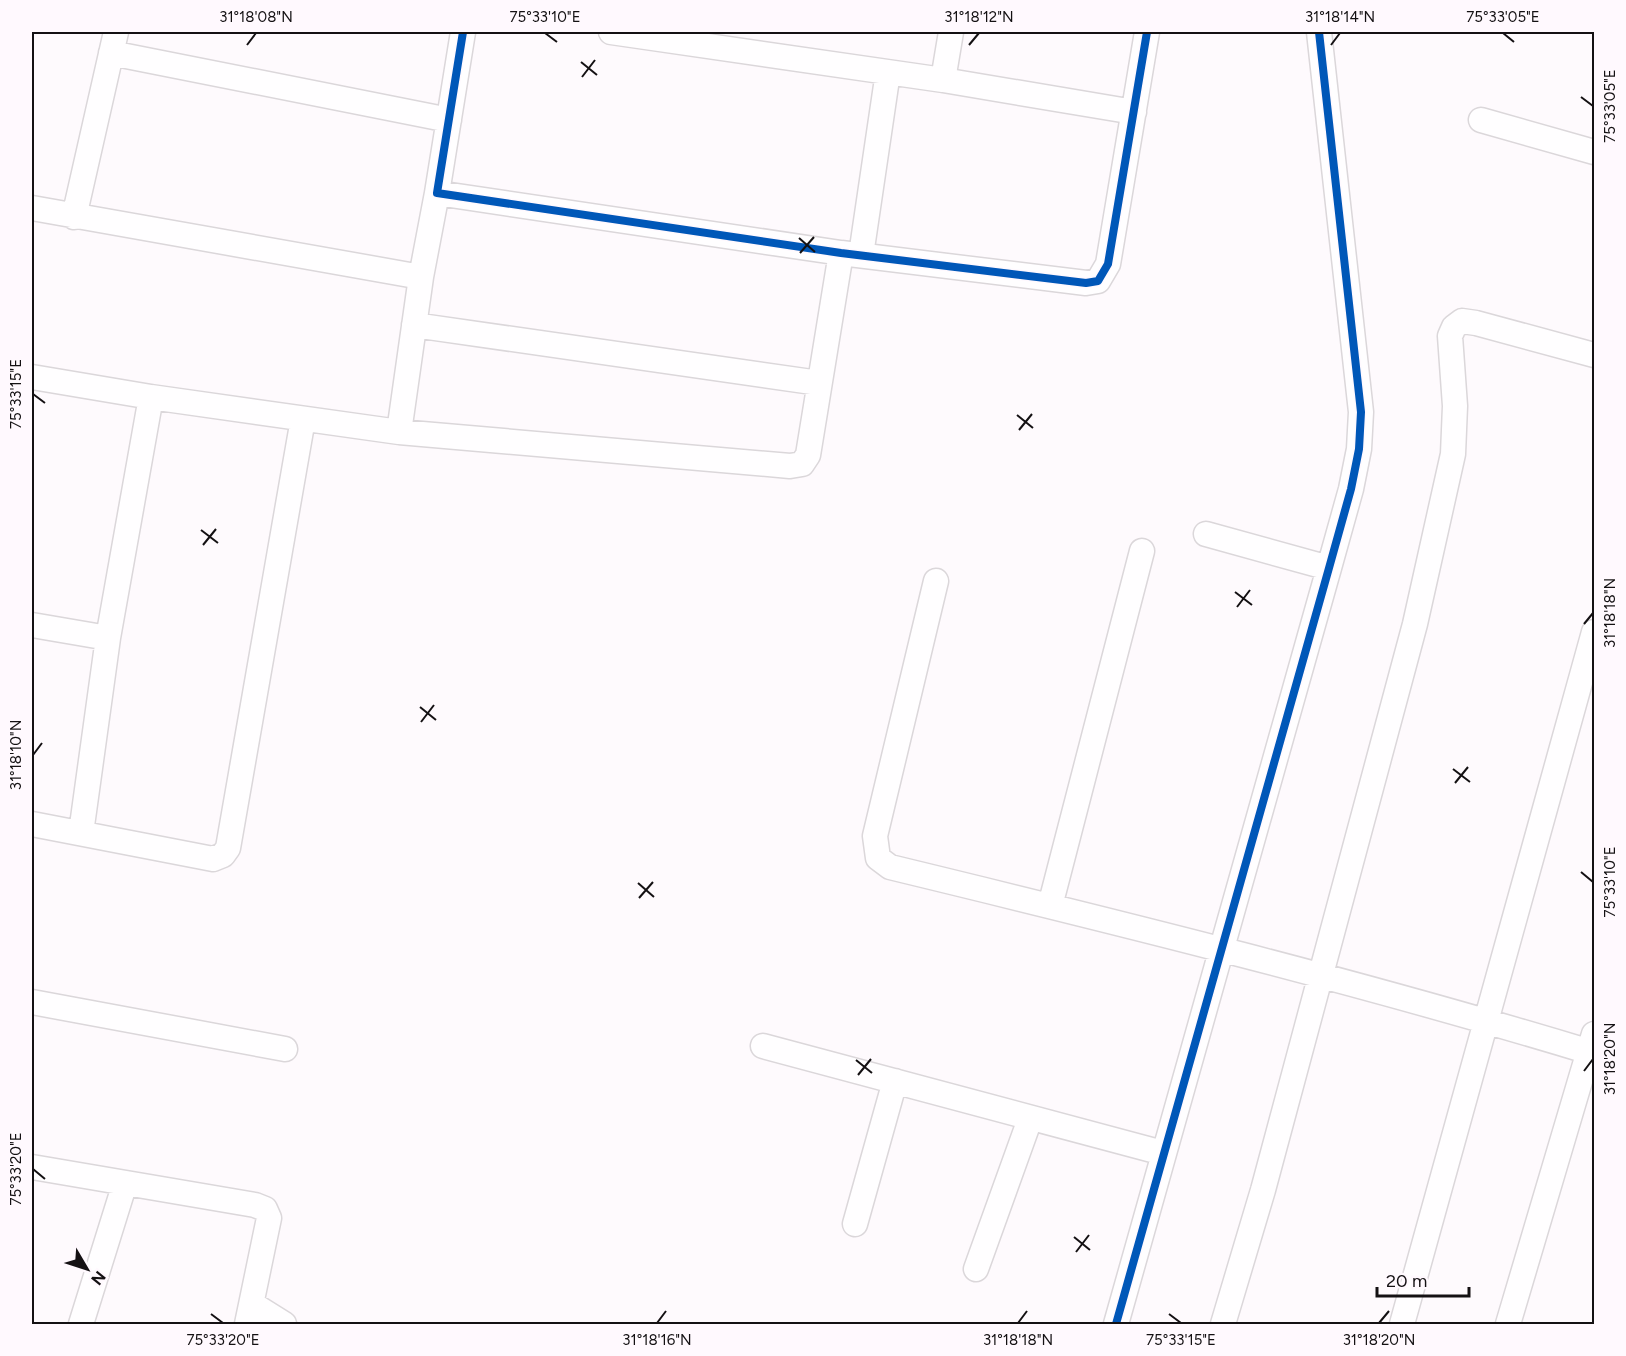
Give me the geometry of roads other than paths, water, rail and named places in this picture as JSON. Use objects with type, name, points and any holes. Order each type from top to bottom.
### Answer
[{"type":"street","points":[[399,432],[421,277],[463,32]]},
{"type":"street","points":[[610,32],[943,80],[1134,112]]},
{"type":"street","points":[[943,80],[951,32]]},
{"type":"street","points":[[437,193],[851,254],[1086,283],[1098,281],[1108,264],[1147,32]]},
{"type":"street","points":[[1116,1324],[1355,469],[1361,412],[1319,32]]},
{"type":"street","points":[[74,217],[113,42],[449,120]]},
{"type":"street","points":[[32,377],[151,397],[399,432],[790,466],[802,464],[808,455],[819,383],[851,254],[888,72]]},
{"type":"street","points":[[1481,120],[1594,152]]},
{"type":"street","points":[[32,208],[421,277]]},
{"type":"street","points":[[1223,1324],[1263,1190],[1414,624],[1453,454],[1455,406],[1450,336],[1454,327],[1462,321],[1594,355]]},
{"type":"street","points":[[414,324],[819,383]]},
{"type":"street","points":[[81,833],[108,638],[151,397]]},
{"type":"street","points":[[32,824],[213,859],[223,855],[228,848],[303,419]]},
{"type":"street","points":[[1206,534],[1329,568]]},
{"type":"street","points":[[1050,906],[1142,551]]},
{"type":"street","points":[[936,580],[875,836],[878,858],[890,867],[1222,949],[1318,977],[1487,1021],[1592,1043],[1508,1324]]},
{"type":"street","points":[[32,625],[108,638]]},
{"type":"street","points":[[1402,1324],[1594,632]]},
{"type":"street","points":[[32,1002],[285,1048]]},
{"type":"street","points":[[763,1046],[1163,1153]]},
{"type":"street","points":[[855,1224],[895,1081]]},
{"type":"street","points":[[976,1269],[1030,1119]]},
{"type":"street","points":[[32,1167],[255,1205],[265,1209],[269,1218],[250,1314],[284,1324]]},
{"type":"street","points":[[81,1324],[125,1183]]}]
